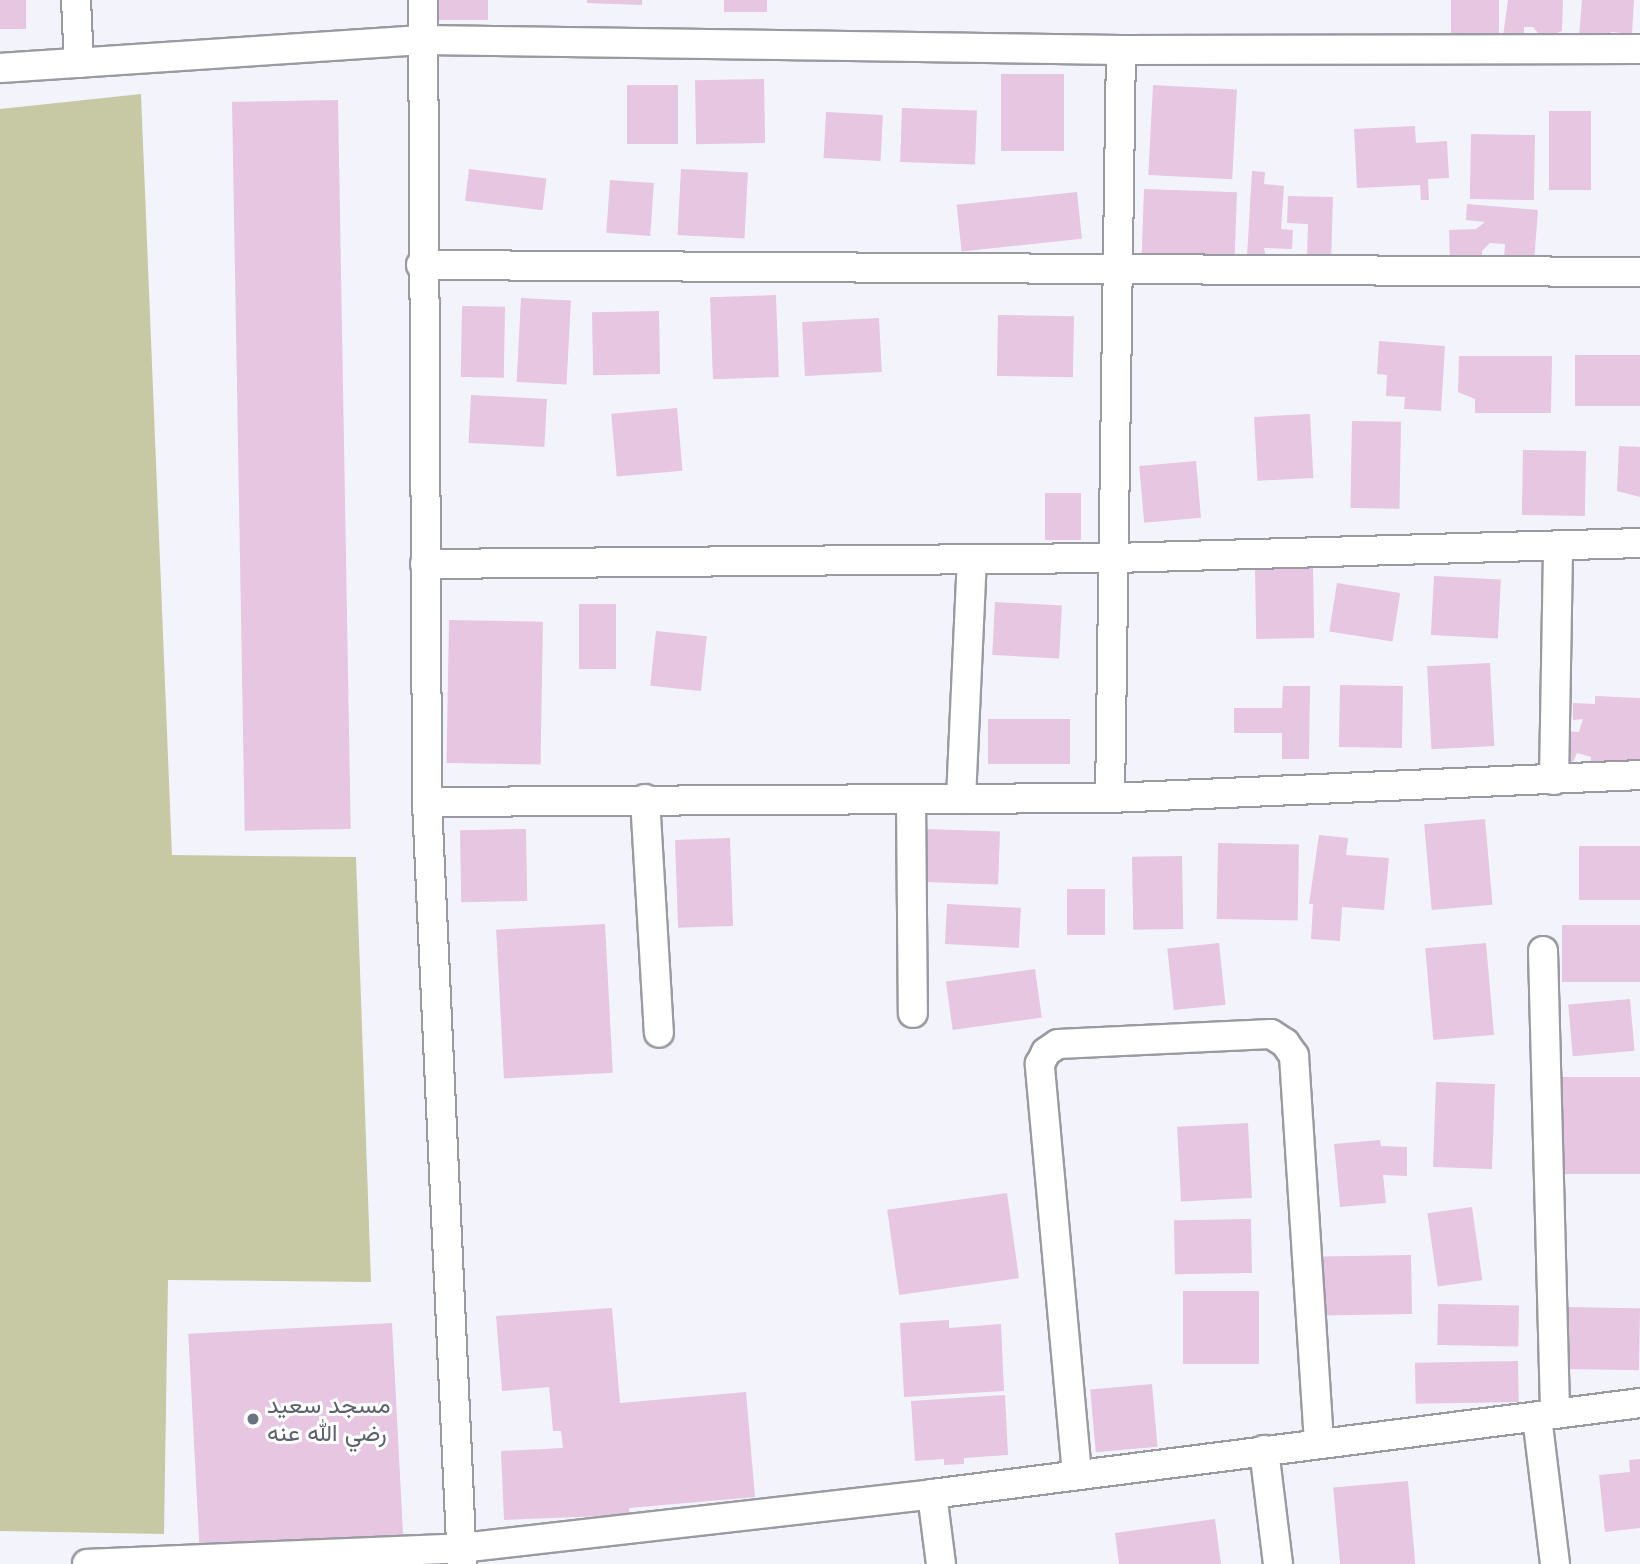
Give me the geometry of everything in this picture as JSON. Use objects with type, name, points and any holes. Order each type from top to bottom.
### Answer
[{"type":"street","points":[[76,0],[79,63]]},
{"type":"street","points":[[423,0],[421,265],[427,802],[461,1556]]},
{"type":"street","points":[[0,68],[423,40],[1121,50],[1640,49]]},
{"type":"street","points":[[1110,799],[1121,50]]},
{"type":"street","points":[[421,265],[1640,272]]},
{"type":"street","points":[[425,564],[1114,558],[1640,543]]},
{"type":"street","points":[[1554,780],[1558,546]]},
{"type":"street","points":[[961,799],[972,559]]},
{"type":"street","points":[[427,802],[1110,799],[1640,775]]},
{"type":"street","points":[[645,799],[659,1033]]},
{"type":"street","points":[[911,799],[913,1013]]},
{"type":"street","points":[[1543,951],[1546,1416],[1555,1564]]},
{"type":"street","points":[[1077,1474],[1040,1064],[1046,1052],[1058,1044],[1271,1034],[1285,1042],[1294,1056],[1319,1443]]},
{"type":"street","points":[[87,1564],[461,1556],[1640,1403]]},
{"type":"street","points":[[1264,1450],[1278,1564]]},
{"type":"street","points":[[932,1494],[941,1564]]},
{"type":"green space","points":[[141,94],[172,855],[356,857],[371,1282],[168,1280],[164,1534],[0,1531],[0,109]]},
{"type":"building","points":[[0,0],[26,0],[26,29],[0,29]]},
{"type":"building","points":[[436,0],[488,0],[488,20],[436,20]]},
{"type":"building","points":[[587,0],[642,0],[642,5],[587,3]]},
{"type":"building","points":[[724,0],[767,0],[767,12],[724,12]]},
{"type":"building","points":[[1451,0],[1499,0],[1499,43],[1451,43]]},
{"type":"building","points":[[1508,0],[1563,0],[1562,31],[1543,39],[1533,27],[1524,27],[1524,36],[1503,36]]},
{"type":"building","points":[[1582,0],[1634,0],[1632,34],[1611,32],[1605,39],[1579,37]]},
{"type":"building","points":[[1001,74],[1064,74],[1064,151],[1001,151]]},
{"type":"building","points":[[764,79],[765,143],[696,144],[695,80]]},
{"type":"building","points":[[627,85],[678,85],[678,144],[627,144]]},
{"type":"building","points":[[1153,85],[1237,89],[1232,179],[1148,175]]},
{"type":"building","points":[[338,100],[351,829],[245,831],[232,102]]},
{"type":"building","points":[[902,108],[977,111],[975,165],[900,162]]},
{"type":"building","points":[[1549,111],[1591,111],[1591,190],[1549,190]]},
{"type":"building","points":[[826,112],[883,115],[881,161],[824,158]]},
{"type":"building","points":[[1415,126],[1416,143],[1447,141],[1449,178],[1428,179],[1429,200],[1421,200],[1420,185],[1357,188],[1354,129]]},
{"type":"building","points":[[1471,134],[1535,135],[1534,200],[1470,199]]},
{"type":"building","points":[[469,169],[546,179],[543,210],[465,201]]},
{"type":"building","points":[[681,169],[748,173],[744,238],[678,235]]},
{"type":"building","points":[[1252,171],[1265,172],[1264,184],[1284,186],[1281,229],[1293,230],[1292,249],[1264,248],[1266,257],[1247,256]]},
{"type":"building","points":[[610,180],[654,183],[650,236],[606,233]]},
{"type":"building","points":[[1144,189],[1237,192],[1235,257],[1142,254]]},
{"type":"building","points":[[1077,192],[1082,239],[962,251],[957,205]]},
{"type":"building","points":[[1288,196],[1333,197],[1331,261],[1307,260],[1308,224],[1287,223]]},
{"type":"building","points":[[1467,204],[1538,210],[1534,262],[1504,260],[1505,244],[1490,243],[1482,251],[1482,261],[1450,261],[1449,230],[1476,229],[1485,222],[1466,220]]},
{"type":"building","points":[[776,295],[779,377],[713,379],[710,297]]},
{"type":"building","points":[[521,298],[571,301],[567,385],[517,382]]},
{"type":"building","points":[[462,306],[505,307],[504,378],[461,377]]},
{"type":"building","points":[[659,311],[660,374],[593,375],[592,312]]},
{"type":"building","points":[[998,315],[1074,316],[1073,377],[997,376]]},
{"type":"building","points":[[879,318],[882,372],[805,376],[802,322]]},
{"type":"building","points":[[1379,341],[1445,346],[1441,411],[1404,409],[1405,397],[1386,396],[1387,375],[1377,374]]},
{"type":"building","points":[[1575,355],[1640,355],[1640,406],[1575,406]]},
{"type":"building","points":[[1459,356],[1552,356],[1551,413],[1475,413],[1475,399],[1458,392]]},
{"type":"building","points":[[471,395],[547,399],[544,447],[468,443]]},
{"type":"building","points":[[677,408],[682,471],[617,477],[611,414]]},
{"type":"building","points":[[1310,414],[1313,478],[1257,481],[1254,417]]},
{"type":"building","points":[[1352,421],[1401,422],[1399,509],[1350,508]]},
{"type":"building","points":[[1619,446],[1640,447],[1640,497],[1617,491]]},
{"type":"building","points":[[1523,450],[1586,451],[1585,516],[1522,515]]},
{"type":"building","points":[[1196,461],[1201,518],[1144,523],[1139,466]]},
{"type":"building","points":[[1045,493],[1081,493],[1081,540],[1045,540]]},
{"type":"building","points":[[1313,567],[1314,638],[1256,639],[1255,568]]},
{"type":"building","points":[[1434,576],[1501,580],[1498,638],[1431,635]]},
{"type":"building","points":[[1337,583],[1400,593],[1393,641],[1329,631]]},
{"type":"building","points":[[995,602],[1062,606],[1059,658],[992,655]]},
{"type":"building","points":[[579,604],[616,604],[616,669],[579,669]]},
{"type":"building","points":[[449,620],[543,622],[540,765],[447,763]]},
{"type":"building","points":[[656,631],[707,636],[701,691],[650,686]]},
{"type":"building","points":[[1490,663],[1494,746],[1431,749],[1427,666]]},
{"type":"building","points":[[1340,685],[1403,686],[1402,748],[1339,747]]},
{"type":"building","points":[[1283,686],[1310,686],[1309,759],[1282,759],[1282,733],[1234,733],[1234,708],[1282,708]]},
{"type":"building","points":[[1595,696],[1640,698],[1640,767],[1630,762],[1608,761],[1606,766],[1590,763],[1591,757],[1577,753],[1573,762],[1555,756],[1556,730],[1579,732],[1583,719],[1573,720],[1573,703],[1595,704]]},
{"type":"building","points":[[988,719],[1070,719],[1070,764],[988,764]]},
{"type":"building","points":[[1485,819],[1492,905],[1432,910],[1424,824]]},
{"type":"building","points":[[526,829],[527,901],[461,902],[460,830]]},
{"type":"building","points":[[926,829],[1000,832],[998,885],[924,882]]},
{"type":"building","points":[[1319,835],[1348,838],[1346,855],[1389,858],[1384,910],[1342,907],[1340,941],[1311,939],[1313,904],[1309,904]]},
{"type":"building","points":[[730,838],[733,926],[678,928],[675,840]]},
{"type":"building","points":[[1218,843],[1299,844],[1298,920],[1217,919]]},
{"type":"building","points":[[1579,846],[1640,846],[1640,900],[1579,900]]},
{"type":"building","points":[[1182,856],[1183,929],[1133,930],[1132,857]]},
{"type":"building","points":[[1067,889],[1105,889],[1105,935],[1067,935]]},
{"type":"building","points":[[947,904],[1021,908],[1019,948],[945,944]]},
{"type":"building","points":[[605,924],[613,1073],[504,1079],[496,930]]},
{"type":"building","points":[[1562,925],[1640,925],[1640,982],[1562,982]]},
{"type":"building","points":[[1219,943],[1225,1005],[1174,1010],[1167,948]]},
{"type":"building","points":[[1486,943],[1494,1035],[1433,1040],[1425,948]]},
{"type":"building","points":[[1035,969],[1042,1018],[953,1030],[946,982]]},
{"type":"building","points":[[1630,999],[1635,1051],[1573,1056],[1568,1004]]},
{"type":"building","points":[[1549,1077],[1640,1077],[1640,1174],[1549,1174]]},
{"type":"building","points":[[1436,1082],[1495,1084],[1492,1169],[1433,1167]]},
{"type":"building","points":[[1248,1123],[1252,1198],[1181,1202],[1177,1127]]},
{"type":"building","points":[[1380,1140],[1381,1146],[1407,1147],[1407,1176],[1383,1175],[1386,1203],[1340,1207],[1334,1144]]},
{"type":"building","points":[[1007,1193],[1019,1278],[899,1295],[887,1210]]},
{"type":"building","points":[[1472,1207],[1482,1280],[1438,1287],[1427,1213]]},
{"type":"building","points":[[1251,1219],[1252,1273],[1175,1274],[1174,1220]]},
{"type":"building","points":[[1411,1255],[1412,1314],[1323,1316],[1322,1257]]},
{"type":"building","points":[[1183,1291],[1259,1291],[1259,1364],[1183,1364]]},
{"type":"building","points":[[1438,1304],[1519,1305],[1518,1346],[1437,1345]]},
{"type":"building","points":[[1566,1307],[1640,1308],[1639,1370],[1565,1369]]},
{"type":"building","points":[[612,1308],[620,1403],[746,1392],[755,1497],[629,1508],[629,1515],[504,1520],[501,1451],[563,1448],[561,1431],[553,1431],[549,1387],[502,1391],[496,1316]]},
{"type":"building","points":[[949,1320],[949,1328],[1001,1324],[1004,1391],[904,1397],[900,1323]]},
{"type":"building","points":[[392,1323],[403,1535],[199,1545],[188,1334]]},
{"type":"building","points":[[1518,1361],[1519,1402],[1416,1404],[1415,1363]]},
{"type":"building","points":[[1152,1384],[1157,1447],[1096,1452],[1090,1389]]},
{"type":"building","points":[[1005,1395],[1008,1455],[964,1458],[964,1464],[944,1465],[944,1459],[915,1461],[911,1401]]},
{"type":"building","points":[[1640,1459],[1640,1528],[1605,1532],[1599,1475],[1630,1472],[1629,1460]]},
{"type":"building","points":[[1408,1481],[1415,1564],[1340,1564],[1333,1488]]},
{"type":"building","points":[[1215,1519],[1221,1564],[1119,1564],[1115,1533]]},
{"type":"place","name":"مسجد سعيد رضي الله عنه","points":[[253,1419]]}]
